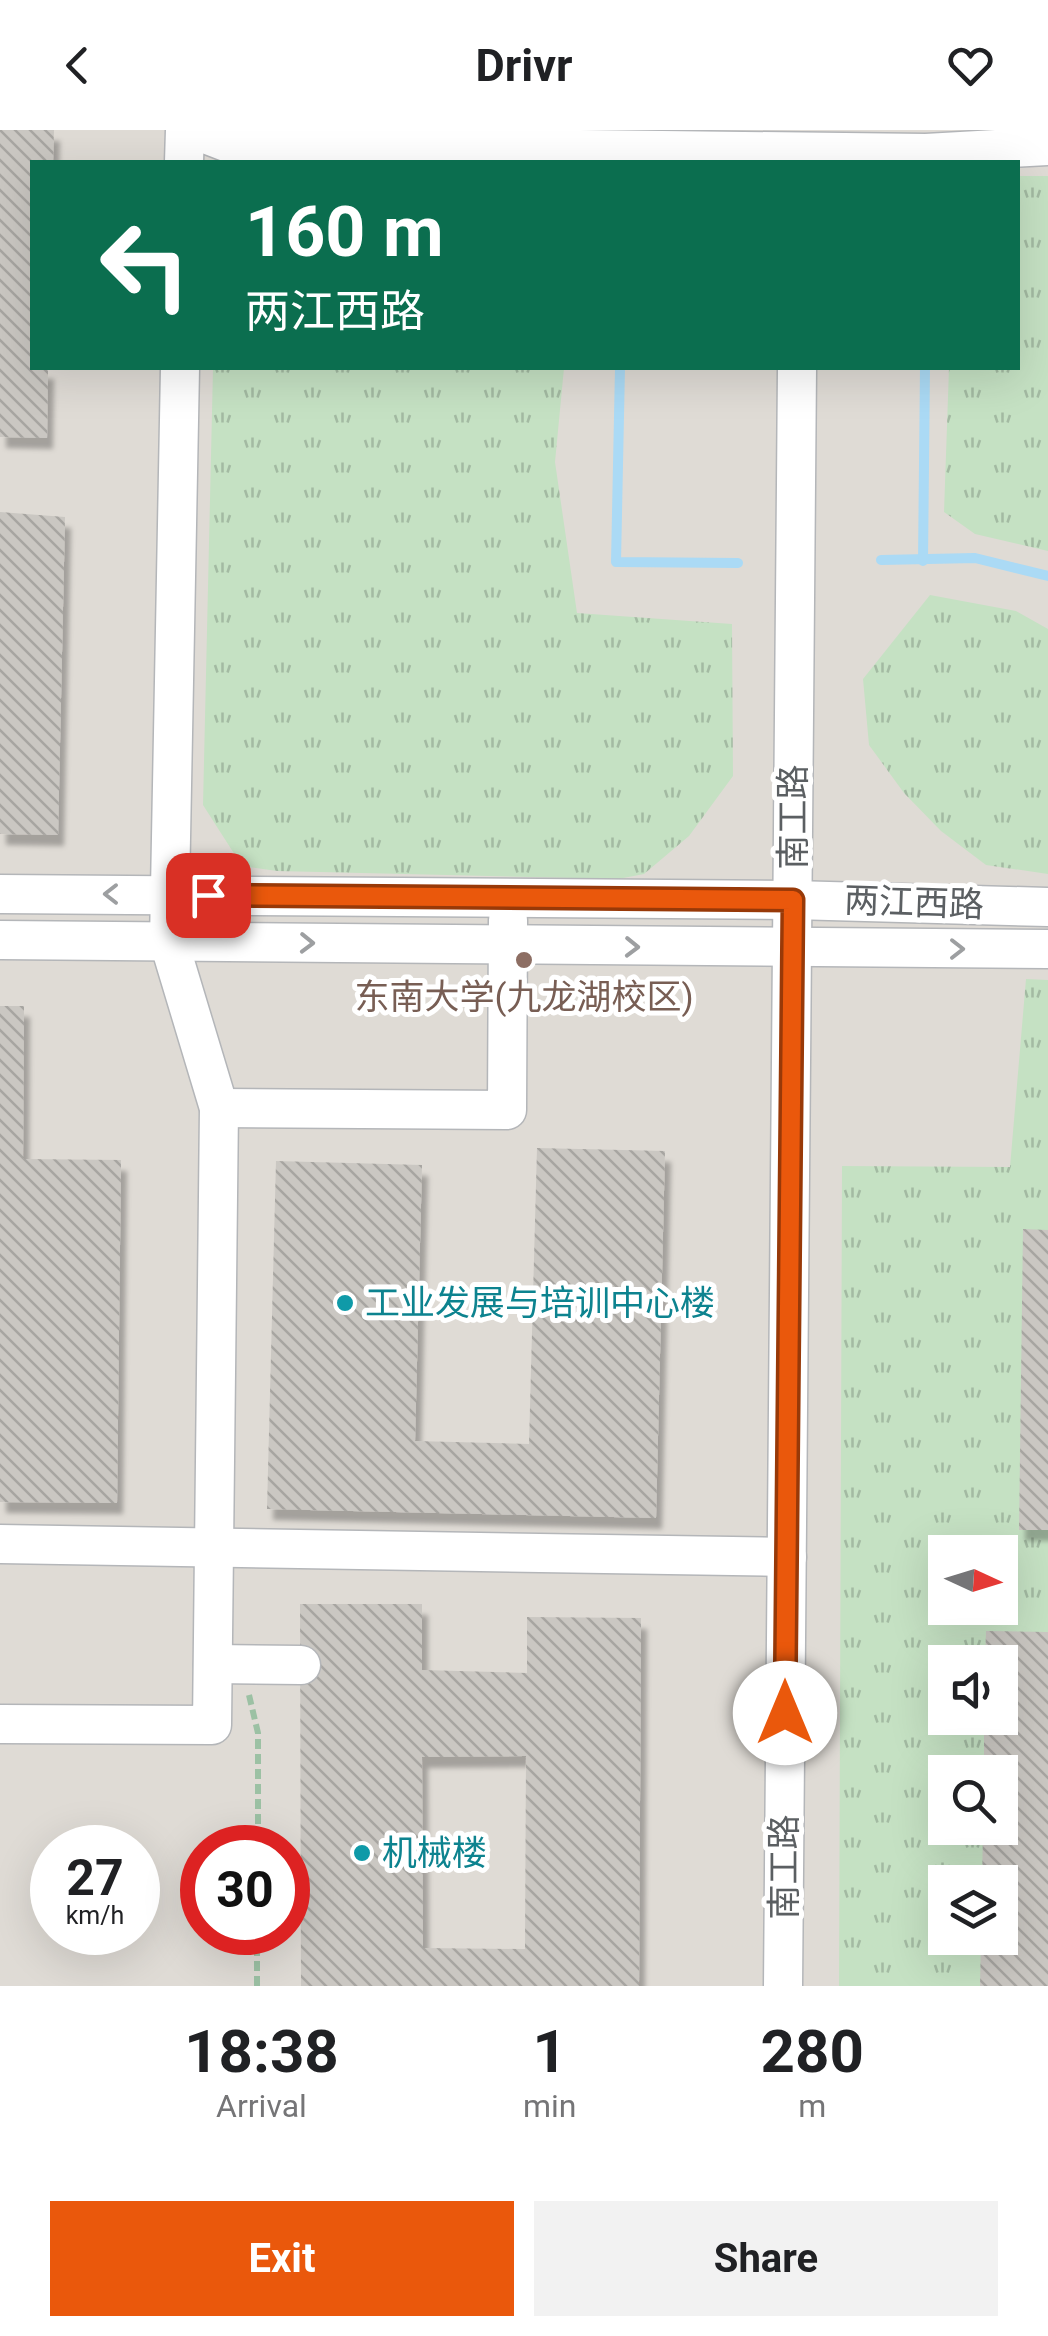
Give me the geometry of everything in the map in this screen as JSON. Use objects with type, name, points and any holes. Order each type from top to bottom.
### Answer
[{"type":"street","points":[[184,160],[185,130]]},
{"type":"street","points":[[195,130],[234,145],[926,152],[1048,146]]},
{"type":"street","points":[[0,1724],[212,1725],[228,1664],[214,1546],[219,1108],[170,942],[180,370]]},
{"type":"street","name":"南工路","points":[[783,1986],[797,370]]},
{"type":"street","name":"两江西路","points":[[0,894],[793,900],[1048,907]]},
{"type":"street","points":[[219,1108],[507,1110],[508,897]]},
{"type":"street","name":"两江西路","points":[[0,940],[1048,949]]},
{"type":"street","points":[[0,1544],[786,1557]]},
{"type":"street","points":[[228,1664],[301,1665]]},
{"type":"path","points":[[228,1664],[258,1734],[258,1825]]},
{"type":"path","points":[[257,1955],[257,1986]]},
{"type":"shaded area","name":"东南大学(九龙湖校区)","points":[[0,130],[1048,130],[1048,1986],[0,1986]]},
{"type":"green space","points":[[1020,176],[1048,176],[1048,551],[975,534],[944,512],[949,370],[1020,370]]},
{"type":"green space","points":[[213,370],[564,370],[555,462],[577,613],[732,624],[733,776],[689,836],[644,874],[618,879],[277,871],[242,866],[203,805]]},
{"type":"green space","points":[[930,595],[1016,611],[1048,629],[1048,874],[986,865],[941,831],[904,793],[869,745],[863,679]]},
{"type":"green space","points":[[1026,979],[1048,980],[1048,1986],[839,1986],[842,1166],[1010,1167]]},
{"type":"building","points":[[0,130],[54,130],[53,160],[30,160],[30,370],[48,370],[47,438],[0,437]]},
{"type":"building","points":[[0,512],[65,517],[58,835],[0,834]]},
{"type":"building","points":[[0,1006],[24,1006],[23,1159],[121,1160],[117,1503],[0,1502]]},
{"type":"building","name":"工业发展与培训中心楼","points":[[537,1148],[665,1151],[656,1518],[267,1509],[276,1161],[422,1165],[415,1441],[529,1444]]},
{"type":"building","points":[[1023,1229],[1048,1230],[1048,1530],[1019,1530]]},
{"type":"building","points":[[300,1604],[422,1604],[422,1670],[527,1673],[527,1617],[641,1618],[639,1986],[301,1986],[301,1955],[310,1955],[310,1825],[301,1825]],"holes":[[[526,1756],[525,1949],[423,1948],[422,1757]]]},
{"type":"building","points":[[986,1631],[1048,1632],[1048,1986],[980,1986],[981,1955],[1018,1955],[1018,1865],[982,1865],[983,1845],[1018,1845],[1018,1755],[984,1755],[984,1735],[1018,1735],[1018,1645],[986,1645]]},
{"type":"waterway","points":[[620,370],[616,562],[738,563]]},
{"type":"waterway","points":[[923,561],[925,370]]},
{"type":"waterway","points":[[881,560],[975,558],[1048,576]]},
{"type":"place","name":"东南大学(九龙湖校区)","points":[[524,960]]},
{"type":"place","name":"工业发展与培训中心楼","points":[[345,1303]]},
{"type":"place","name":"机械楼","points":[[362,1853]]},
{"type":"route","points":[[208,895],[793,900],[785,1713]]}]
